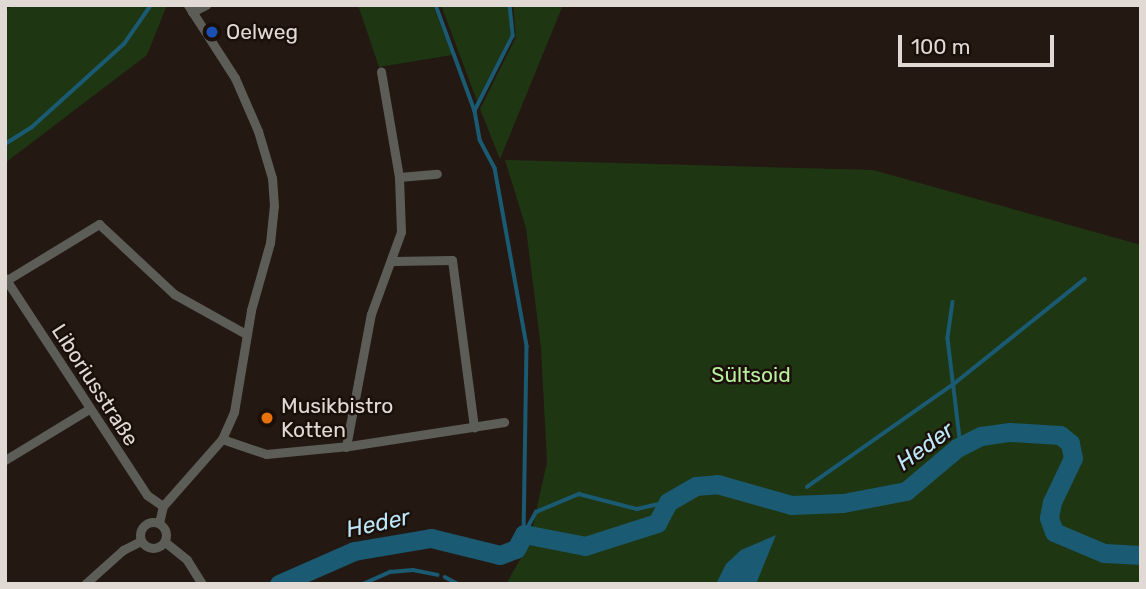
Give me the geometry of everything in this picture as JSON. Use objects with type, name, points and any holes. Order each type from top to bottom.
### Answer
[{"type":"street","points":[[159,523],[163,506],[222,439],[234,412],[246,334],[270,243],[272,178],[235,78],[190,9],[206,5]]},
{"type":"street","points":[[346,447],[371,314],[379,283],[393,261],[401,232],[399,177],[381,72]]},
{"type":"street","points":[[399,177],[437,174]]},
{"type":"street","points":[[6,279],[99,224],[174,294],[246,334]]},
{"type":"street","points":[[393,261],[452,260],[474,428]]},
{"type":"street","name":"Liboriusstraße","points":[[6,279],[9,292],[147,495],[163,506]]},
{"type":"street","points":[[5,460],[89,409]]},
{"type":"street","points":[[222,439],[266,454],[346,447],[504,422]]},
{"type":"street","points":[[141,541],[144,525],[159,523]]},
{"type":"street","points":[[159,523],[166,531],[165,542]]},
{"type":"street","points":[[141,541],[152,548],[165,542]]},
{"type":"street","points":[[85,584],[123,550],[141,541]]},
{"type":"street","points":[[165,542],[187,560],[202,584]]},
{"type":"green space","points":[[13,5],[167,5],[147,55],[5,163],[5,11]]},
{"type":"green space","points":[[358,5],[433,5],[452,55],[379,67]]},
{"type":"green space","points":[[441,5],[508,5],[511,34],[477,101]]},
{"type":"green space","points":[[513,5],[563,5],[500,159],[480,109],[516,37]]},
{"type":"green space","name":"Sültsoid","points":[[505,160],[873,170],[1141,245],[1141,584],[506,584],[529,544],[547,462],[541,348],[526,228]]},
{"type":"water","points":[[776,535],[756,584],[716,584],[726,564],[741,550]]},
{"type":"waterway","points":[[5,144],[32,127],[124,44],[151,5]]},
{"type":"waterway","points":[[436,5],[475,111]]},
{"type":"waterway","points":[[510,5],[513,36],[475,111],[480,140],[495,168],[527,346],[524,534]]},
{"type":"waterway","points":[[807,487],[955,383],[1085,279]]},
{"type":"waterway","points":[[953,302],[948,339],[961,446]]},
{"type":"waterway","name":"Heder","points":[[279,584],[354,551],[431,538],[500,555],[516,549],[524,534],[585,546],[657,523],[668,502],[696,486],[717,484],[791,505],[843,503],[906,491],[957,448],[981,436],[1010,432],[1060,435],[1070,443],[1073,458],[1052,502],[1049,518],[1054,532],[1104,553],[1141,555]]},
{"type":"waterway","name":"Heder","points":[[525,532],[536,512],[579,494],[637,509],[668,502]]},
{"type":"waterway","points":[[363,584],[390,572],[413,570],[438,575]]},
{"type":"waterway","points":[[445,577],[458,584]]},
{"type":"place","name":"Oelweg","points":[[212,32]]},
{"type":"place","name":"Musikbistro Kotten","points":[[267,418]]}]
